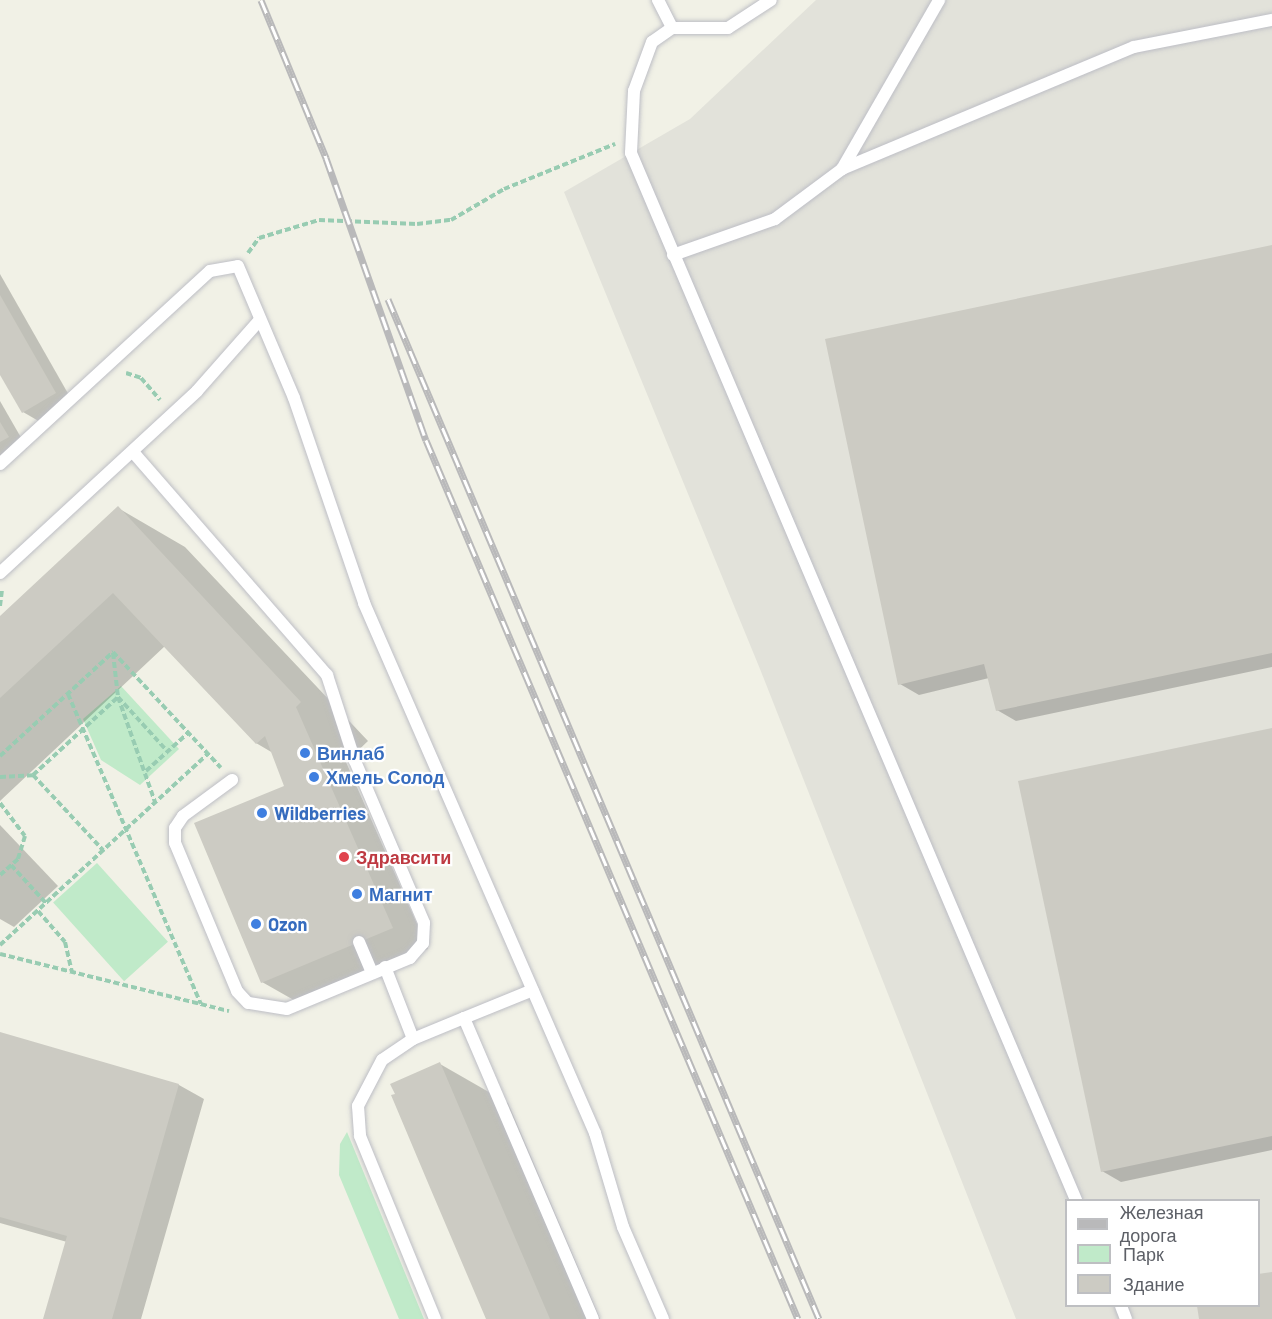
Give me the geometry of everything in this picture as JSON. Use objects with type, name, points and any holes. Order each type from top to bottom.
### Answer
[{"type":"lane","points":[[658,0],[672,28]]},
{"type":"lane","points":[[771,0],[728,28],[672,28],[652,42],[634,91],[629,138],[639,174],[1076,1199]]},
{"type":"lane","points":[[842,169],[939,0]]},
{"type":"lane","points":[[674,255],[775,219],[842,169],[1134,48],[1272,20]]},
{"type":"lane","points":[[0,464],[210,271],[238,266],[259,321],[294,398],[364,603],[595,1133],[623,1227],[663,1319]]},
{"type":"lane","points":[[0,573],[172,415],[259,321]]},
{"type":"lane","points":[[133,452],[327,675],[355,761],[424,923],[423,943],[410,958],[287,1009],[248,1003],[237,991],[175,843],[175,828],[183,816],[232,780]]},
{"type":"lane","points":[[359,942],[372,973]]},
{"type":"lane","points":[[385,967],[413,1039]]},
{"type":"lane","points":[[435,1319],[360,1136],[358,1106],[382,1060],[413,1039],[533,990]]},
{"type":"lane","points":[[464,1018],[593,1319]]},
{"type":"path","points":[[238,266],[259,238],[319,220],[417,224],[451,220],[504,189],[629,138]]},
{"type":"path","points":[[119,376],[134,373],[172,415]]},
{"type":"path","points":[[0,756],[113,652]]},
{"type":"path","points":[[113,652],[118,697],[146,771],[155,802]]},
{"type":"path","points":[[113,652],[232,780]]},
{"type":"path","points":[[68,694],[201,1004]]},
{"type":"path","points":[[0,777],[33,775],[118,697]]},
{"type":"path","points":[[118,697],[168,752]]},
{"type":"path","points":[[146,771],[188,733]]},
{"type":"path","points":[[0,945],[208,754]]},
{"type":"path","points":[[33,775],[104,850]]},
{"type":"path","points":[[0,803],[25,836],[24,849],[0,875]]},
{"type":"path","points":[[11,865],[46,903]]},
{"type":"path","points":[[38,911],[65,942],[72,972]]},
{"type":"path","points":[[0,954],[232,1011]]},
{"type":"shaded area","points":[[816,0],[1272,0],[1272,1319],[1016,1319],[760,669],[564,192],[690,119]]},
{"type":"green space","points":[[121,686],[179,749],[140,785],[101,760],[83,719]]},
{"type":"green space","points":[[97,863],[168,942],[124,981],[53,902]]},
{"type":"green space","points":[[347,1132],[424,1319],[399,1319],[339,1175],[340,1144]]},
{"type":"building","points":[[1272,245],[1272,653],[996,711],[984,664],[898,685],[825,339]]},
{"type":"building","points":[[0,295],[56,393],[22,413],[0,375]]},
{"type":"building","points":[[0,422],[9,437],[0,442]]},
{"type":"building","points":[[118,506],[301,702],[296,707],[393,928],[261,983],[194,823],[284,786],[265,736],[256,744],[113,593],[0,698],[0,616]]},
{"type":"building","points":[[1272,728],[1272,1136],[1101,1172],[1018,781]]},
{"type":"building","points":[[0,1032],[179,1084],[112,1319],[43,1319],[67,1236],[0,1217]]},
{"type":"building","points":[[440,1062],[550,1319],[486,1319],[391,1095],[395,1094],[390,1084]]},
{"type":"building","points":[[1272,1272],[1272,1319],[1199,1319],[1197,1307],[1260,1307],[1260,1274]]},
{"type":"railway","points":[[261,0],[326,158],[426,440],[798,1319]]},
{"type":"railway","points":[[388,299],[819,1319]]},
{"type":"place","name":"Винлаб","points":[[305,753]]},
{"type":"place","name":"Хмель Солод","points":[[314,777]]},
{"type":"place","name":"Wildberries","points":[[262,813]]},
{"type":"place","name":"Здравсити","points":[[344,857]]},
{"type":"place","name":"Магнит","points":[[357,894]]},
{"type":"place","name":"Ozon","points":[[256,924]]}]
